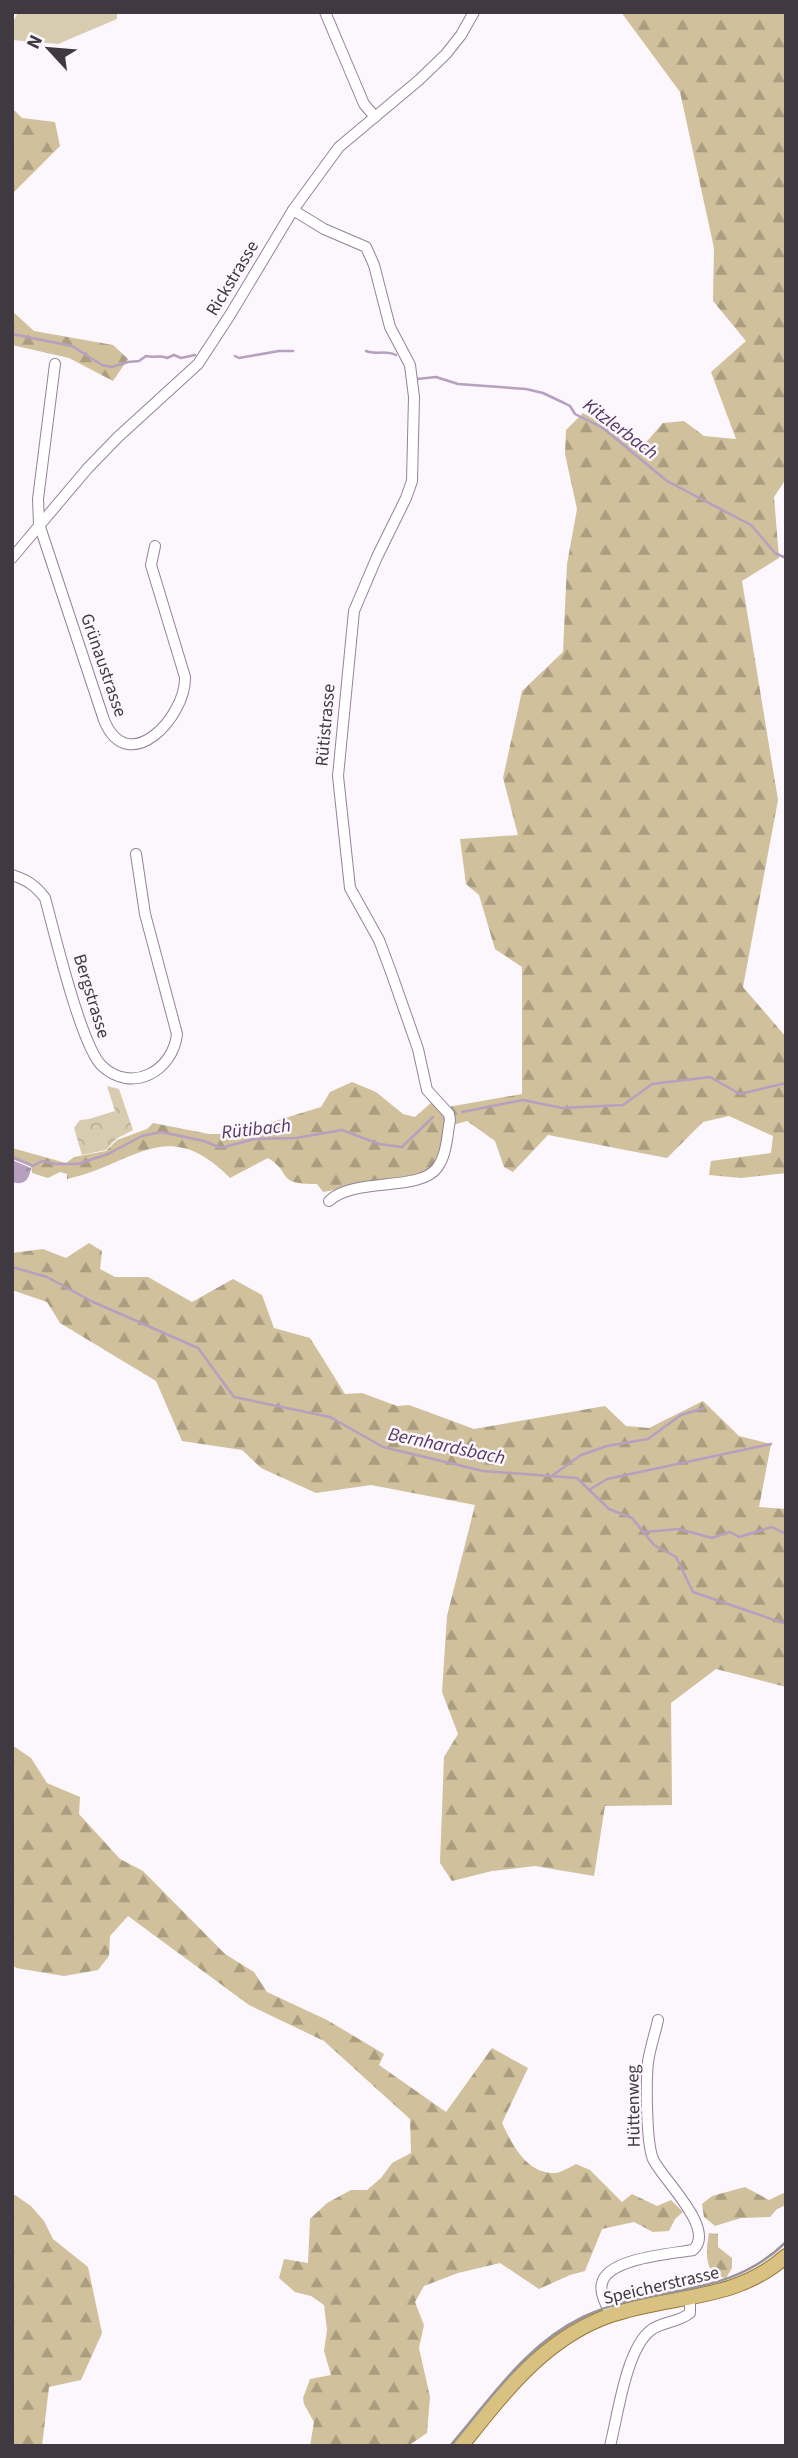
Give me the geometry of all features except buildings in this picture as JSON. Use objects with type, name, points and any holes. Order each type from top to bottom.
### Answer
[{"type":"main road","name":"Speicherstrasse","points":[[461,2446],[511,2384],[539,2357],[570,2334],[610,2315],[654,2303],[712,2294],[745,2283],[786,2256]]},
{"type":"street","points":[[325,12],[364,104],[375,117]]},
{"type":"street","name":"Rickstrasse","points":[[12,558],[118,437],[198,364],[293,210],[339,147],[446,54],[474,12]]},
{"type":"street","name":"Rütistrasse","points":[[293,210],[324,229],[366,247],[374,265],[390,327],[410,365],[414,397],[412,481],[354,611],[338,776],[350,888],[379,940],[418,1049],[427,1090],[449,1114],[450,1120],[443,1156],[437,1169],[416,1180],[343,1191],[330,1201]]},
{"type":"street","points":[[39,524],[38,499],[55,364]]},
{"type":"street","name":"Grünaustrasse","points":[[39,524],[109,733],[118,741],[131,744],[144,743],[155,735],[177,709],[186,690],[186,677],[151,565],[155,546]]},
{"type":"street","name":"Bergstrasse","points":[[12,875],[26,879],[36,886],[44,898],[93,1056],[100,1065],[115,1074],[138,1077],[160,1069],[171,1057],[177,1034],[145,914],[136,854]]},
{"type":"street","name":"Hüttenweg","points":[[610,2315],[601,2288],[605,2276],[612,2269],[630,2262],[693,2250],[699,2243],[698,2229],[688,2207],[658,2168],[650,2151],[648,2063],[658,2020]]},
{"type":"street","points":[[610,2446],[632,2355],[640,2341],[657,2326],[682,2319],[690,2312],[690,2297]]},
{"type":"green space","points":[[18,12],[117,12],[117,19],[58,44],[12,40],[12,24]]},
{"type":"green space","points":[[621,12],[786,12],[786,479],[774,497],[779,558],[742,581],[778,800],[743,987],[786,1037],[786,1173],[741,1178],[709,1175],[711,1161],[771,1153],[773,1136],[729,1116],[703,1122],[667,1158],[548,1135],[513,1172],[504,1167],[495,1141],[467,1121],[453,1125],[448,1107],[522,1094],[522,967],[495,949],[479,895],[466,884],[460,839],[518,835],[503,778],[522,691],[563,652],[567,564],[577,509],[565,454],[566,430],[583,413],[642,447],[663,423],[684,421],[704,436],[736,439],[711,372],[746,341],[713,301],[714,248],[680,92]]},
{"type":"green space","points":[[12,108],[22,118],[55,122],[60,146],[12,194]]},
{"type":"green space","points":[[12,311],[34,331],[113,345],[128,359],[113,381],[69,358],[12,345]]},
{"type":"green space","points":[[352,1082],[376,1092],[403,1114],[415,1117],[432,1102],[445,1115],[446,1123],[438,1160],[427,1173],[323,1192],[317,1184],[289,1180],[268,1158],[230,1178],[208,1159],[188,1149],[169,1146],[150,1149],[67,1179],[67,1174],[60,1172],[48,1178],[32,1173],[31,1166],[12,1159],[12,1148],[66,1163],[74,1157],[106,1151],[117,1140],[147,1129],[153,1123],[209,1134],[233,1134],[321,1107],[330,1092]]},
{"type":"green space","points":[[107,1086],[119,1089],[133,1130],[116,1139],[106,1150],[82,1155],[74,1128],[80,1120],[115,1111]]},
{"type":"green space","points":[[89,1243],[102,1251],[100,1269],[115,1277],[148,1277],[192,1302],[233,1279],[262,1295],[274,1328],[310,1338],[345,1394],[362,1393],[397,1406],[409,1405],[474,1429],[605,1406],[626,1426],[649,1428],[703,1401],[739,1436],[771,1444],[759,1507],[786,1509],[786,1687],[716,1669],[671,1703],[672,1805],[605,1806],[594,1876],[535,1866],[492,1871],[452,1881],[440,1863],[444,1757],[458,1734],[442,1692],[447,1616],[475,1505],[371,1485],[316,1493],[261,1468],[242,1450],[182,1441],[156,1381],[60,1323],[47,1302],[12,1290],[12,1253],[43,1249],[66,1258]]},
{"type":"green space","points":[[12,1745],[31,1758],[47,1783],[80,1797],[79,1814],[120,1859],[143,1871],[225,1954],[254,1972],[267,1992],[327,2020],[384,2054],[379,2065],[446,2112],[492,2048],[528,2068],[502,2123],[516,2149],[529,2164],[546,2172],[556,2173],[576,2164],[590,2170],[622,2202],[632,2194],[657,2206],[671,2200],[683,2212],[675,2219],[669,2231],[653,2232],[634,2222],[602,2229],[585,2271],[539,2289],[500,2263],[458,2273],[424,2286],[415,2302],[424,2325],[419,2348],[430,2397],[427,2433],[408,2446],[310,2446],[314,2422],[303,2398],[310,2379],[331,2375],[324,2351],[327,2330],[324,2305],[311,2296],[295,2292],[279,2278],[284,2259],[308,2263],[310,2219],[327,2203],[351,2190],[367,2190],[381,2178],[392,2163],[411,2153],[410,2119],[324,2041],[249,2005],[128,1916],[110,1936],[109,1956],[98,1970],[64,1976],[16,1968],[12,1964]]},
{"type":"green space","points":[[745,2187],[769,2200],[786,2192],[786,2205],[777,2209],[770,2217],[741,2218],[715,2226],[704,2217],[702,2204],[712,2196]]},
{"type":"green space","points":[[12,2193],[31,2206],[44,2221],[53,2239],[88,2267],[102,2333],[81,2380],[49,2387],[42,2446],[12,2446]]},
{"type":"green space","points":[[709,2233],[718,2234],[718,2247],[732,2258],[732,2268],[726,2278],[713,2273],[710,2267],[707,2254]]},
{"type":"water","points":[[12,1160],[31,1168],[28,1178],[23,1182],[12,1182]]},
{"type":"waterway","name":"Kitzlerbach","points":[[12,334],[72,346],[102,365],[112,367],[139,361],[146,356],[167,358],[174,355],[181,358],[195,355]]},
{"type":"waterway","name":"Kitzlerbach","points":[[235,356],[239,358],[293,351]]},
{"type":"waterway","name":"Kitzlerbach","points":[[366,351],[396,355]]},
{"type":"waterway","name":"Kitzlerbach","points":[[417,379],[436,377],[458,384],[526,389],[562,402],[570,406],[575,414],[603,428],[667,481],[751,525],[775,553],[786,558]]},
{"type":"waterway","name":"Rütibach","points":[[462,1112],[523,1100],[562,1108],[623,1105],[652,1084],[710,1077],[740,1094],[786,1083]]},
{"type":"waterway","name":"Rütibach","points":[[12,1157],[33,1166],[42,1161],[78,1164],[108,1154],[142,1136],[161,1132],[204,1141],[221,1148],[254,1139],[296,1138],[342,1130],[379,1144],[402,1147],[433,1117]]},
{"type":"waterway","name":"Bernhardsbach","points":[[12,1267],[47,1277],[91,1301],[198,1348],[234,1397],[330,1417],[383,1447],[483,1471],[577,1478],[609,1509],[632,1518],[654,1545],[676,1557],[693,1592],[786,1624]]},
{"type":"waterway","points":[[553,1475],[581,1455],[607,1446],[648,1439],[681,1415],[704,1408]]},
{"type":"waterway","points":[[589,1490],[607,1479],[771,1444]]},
{"type":"waterway","points":[[645,1532],[679,1529],[712,1538],[730,1532],[739,1537],[772,1527],[786,1534]]},
{"type":"railway","points":[[450,2446],[510,2374],[562,2329],[610,2306],[714,2283],[739,2274],[763,2261],[786,2242]]}]
